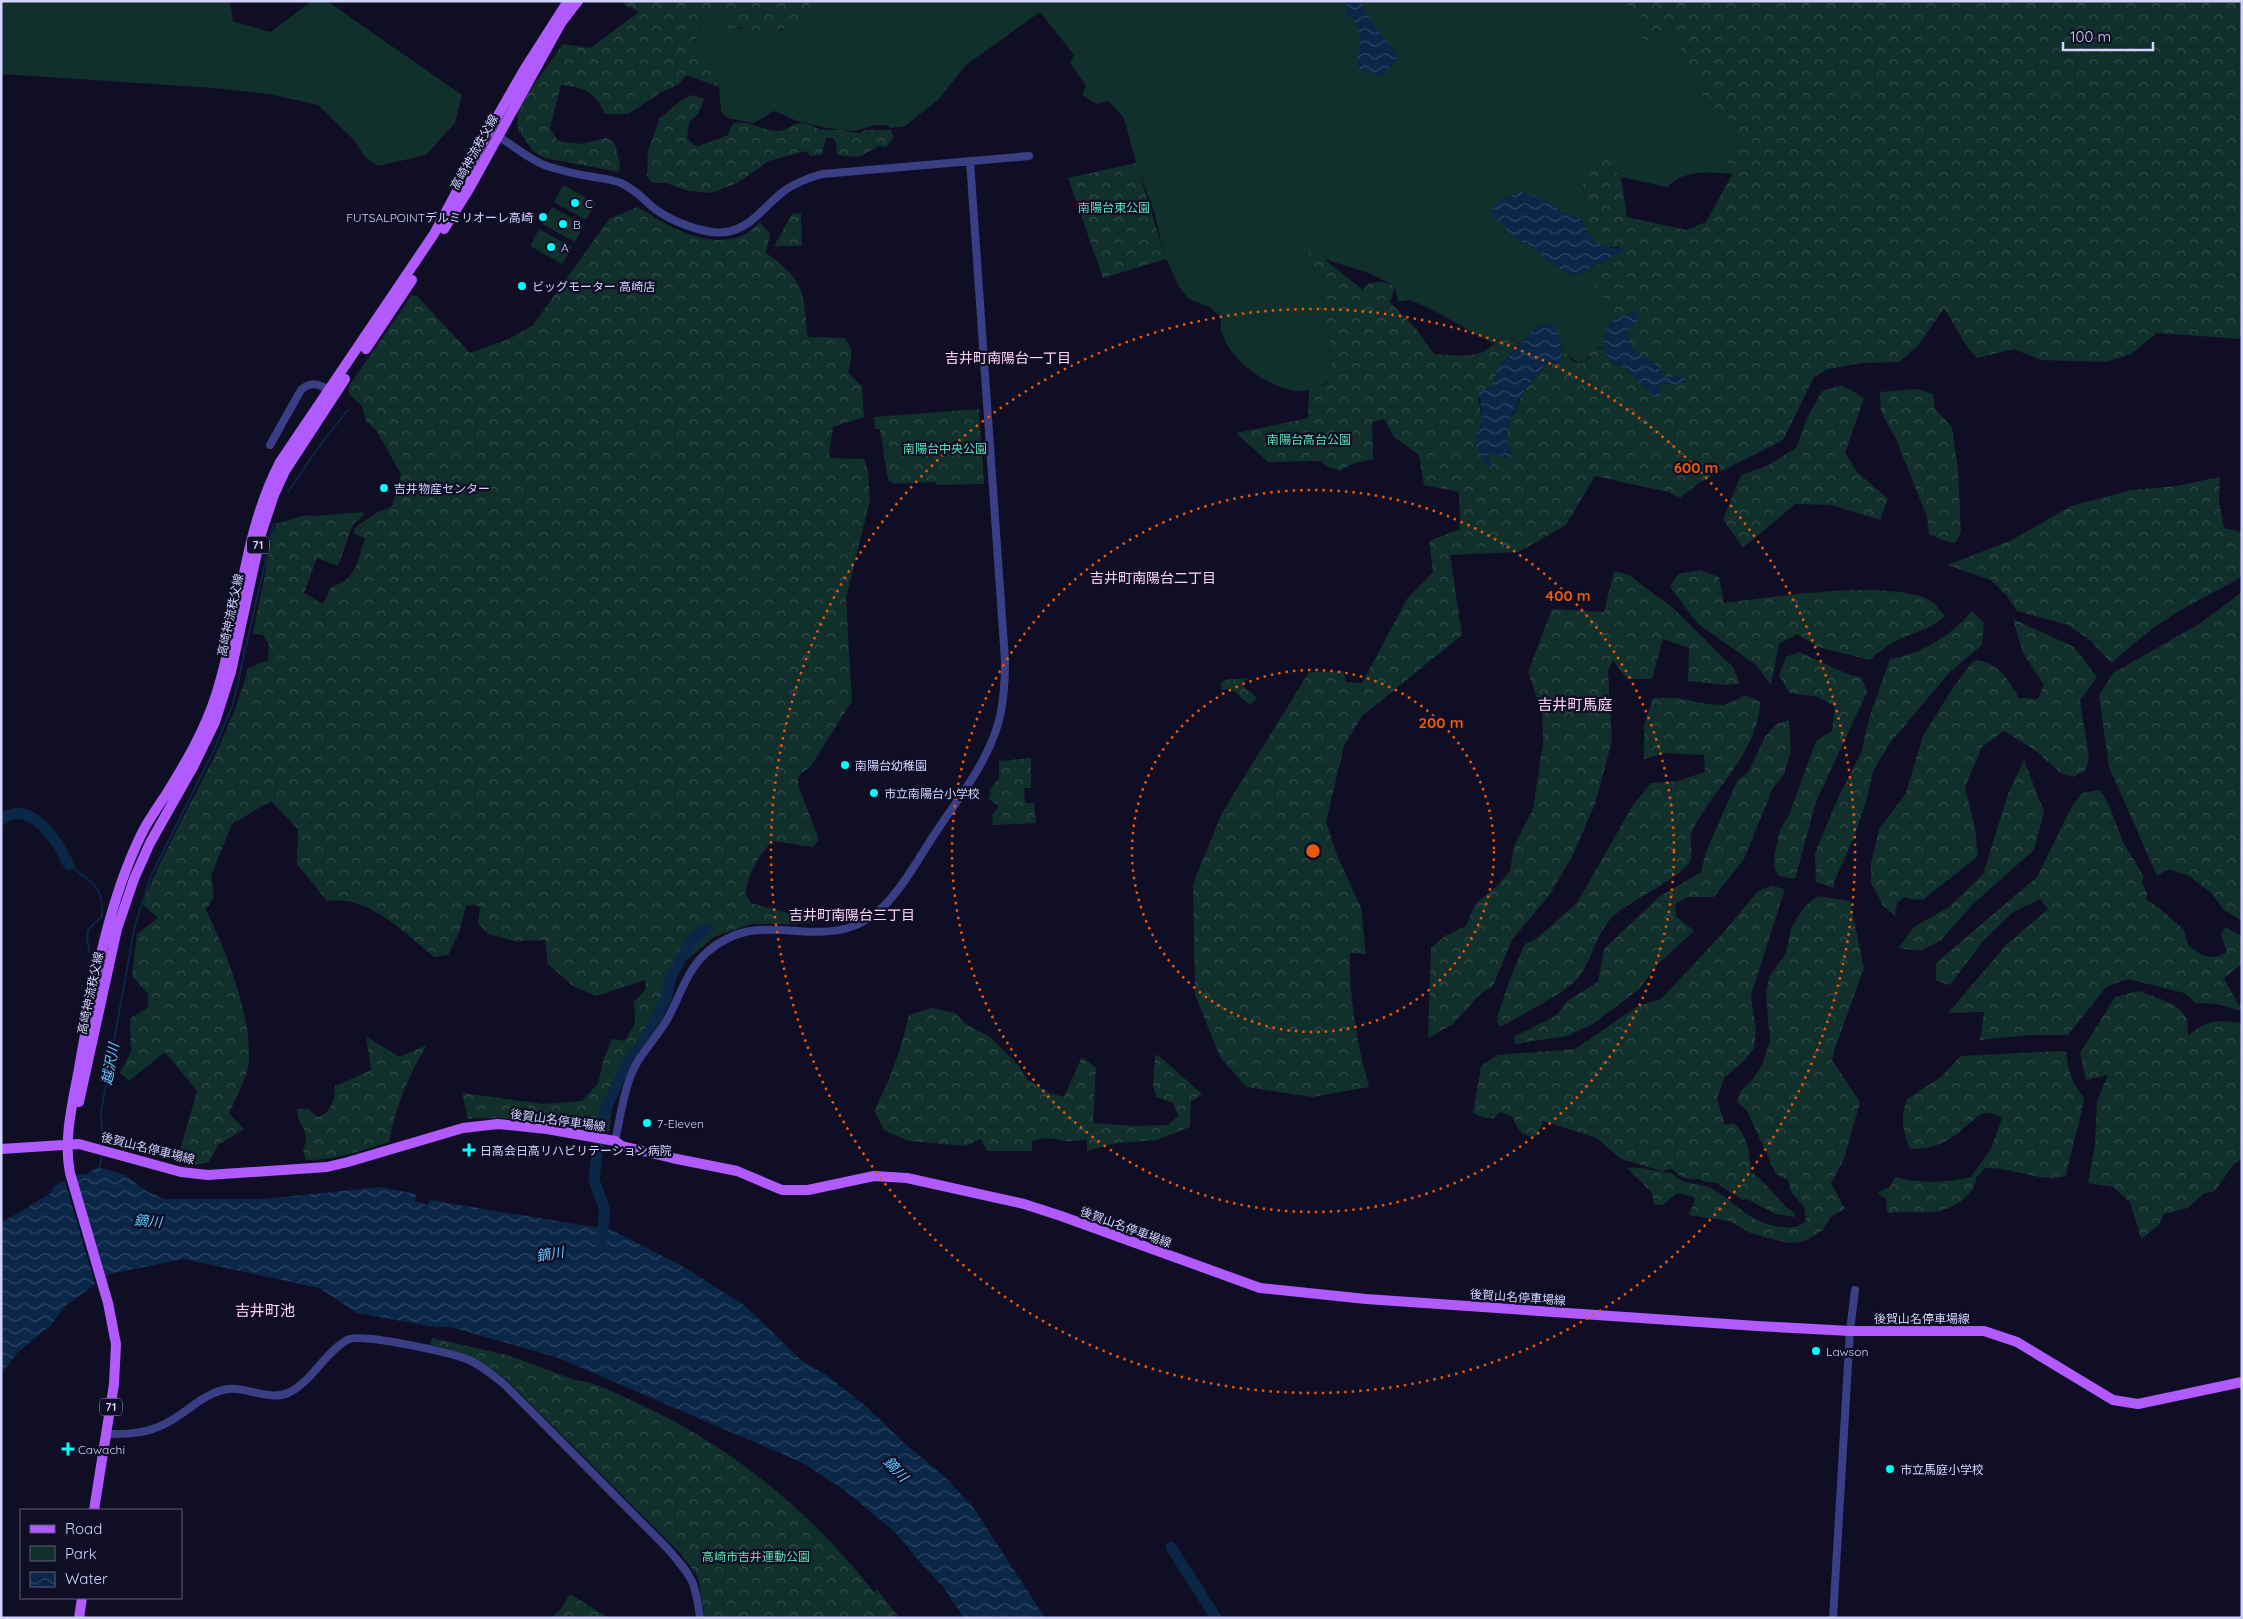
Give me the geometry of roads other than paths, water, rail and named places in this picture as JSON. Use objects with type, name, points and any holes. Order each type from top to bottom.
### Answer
[{"type":"main road","name":"高崎神流秩父線","points":[[493,134],[524,70],[568,1]]},
{"type":"main road","name":"高崎神流秩父線","points":[[94,1509],[114,1384],[116,1353],[108,1303],[67,1162],[69,1124],[90,1007],[109,922],[122,882],[142,833],[196,743],[216,696],[224,669],[251,540],[260,506],[272,478],[285,454],[334,392],[434,234],[561,23],[578,1]]},
{"type":"main road","name":"後賀山名停車場線","points":[[1,1150],[68,1144],[97,1148],[181,1172],[208,1175],[327,1167],[463,1128],[498,1124],[547,1129],[614,1141],[622,1146],[737,1171],[782,1190],[808,1190],[874,1176],[907,1178],[1024,1204],[1260,1288],[1366,1299],[1637,1319],[1850,1331],[1984,1331],[2017,1342],[2113,1400],[2138,1404],[2242,1382]]},
{"type":"main road","points":[[79,1618],[82,1599]]},
{"type":"street","points":[[493,134],[545,165],[620,183],[634,190],[656,210],[682,223],[708,232],[726,232],[753,221],[785,190],[801,180],[822,174],[1029,156]]},
{"type":"street","points":[[614,1141],[629,1084],[638,1062],[670,1016],[692,969],[707,952],[745,931],[772,928],[817,931],[846,928],[859,924],[886,904],[912,869],[985,758],[999,723],[1005,686],[1005,660],[970,161]]},
{"type":"street","points":[[270,445],[301,390],[309,384],[334,392]]},
{"type":"street","points":[[1834,1618],[1850,1331],[1855,1290]]},
{"type":"street","points":[[106,1434],[136,1433],[159,1427],[214,1393],[229,1389],[274,1395],[286,1394],[296,1389],[335,1347],[349,1338],[368,1338],[455,1356],[482,1367],[504,1384],[667,1548],[690,1574],[696,1591],[700,1618]]},
{"type":"water","points":[[1349,1],[1360,1],[1367,16],[1397,55],[1394,65],[1387,69],[1384,76],[1359,70],[1357,57],[1360,45],[1359,32],[1352,17],[1344,15]]},
{"type":"water","points":[[1519,192],[1527,193],[1555,205],[1560,211],[1581,219],[1585,223],[1587,232],[1598,243],[1609,248],[1626,249],[1588,269],[1584,274],[1571,275],[1563,272],[1531,247],[1516,239],[1491,214],[1491,210],[1500,200]]},
{"type":"water","points":[[1633,312],[1639,314],[1639,318],[1627,332],[1631,348],[1660,369],[1661,375],[1668,378],[1675,375],[1685,378],[1686,382],[1678,385],[1661,383],[1659,397],[1654,397],[1626,369],[1612,364],[1606,354],[1603,341],[1608,325],[1615,319]]},
{"type":"water","points":[[1550,323],[1559,335],[1561,361],[1559,364],[1549,361],[1547,363],[1522,394],[1509,418],[1506,442],[1507,446],[1513,449],[1512,452],[1507,458],[1490,453],[1488,456],[1492,466],[1486,466],[1475,443],[1482,418],[1479,392],[1492,384],[1496,371],[1536,326]]},
{"type":"water","name":"鏑川","points":[[98,1167],[125,1175],[146,1191],[165,1199],[263,1199],[381,1187],[416,1194],[415,1201],[428,1205],[430,1200],[612,1230],[682,1266],[744,1305],[801,1360],[825,1374],[868,1408],[902,1441],[945,1477],[973,1507],[1045,1618],[964,1618],[944,1588],[896,1533],[843,1489],[803,1463],[556,1357],[450,1327],[435,1327],[357,1313],[319,1288],[184,1259],[110,1274],[65,1306],[51,1325],[18,1352],[1,1374],[1,1223],[51,1193],[54,1186],[76,1175],[86,1174]]},
{"type":"waterway","points":[[288,492],[320,445],[348,410]]},
{"type":"waterway","points":[[102,1136],[101,1112],[135,925],[151,876],[214,750],[233,704],[274,523]]},
{"type":"waterway","name":"越沢川","points":[[1,820],[12,814],[23,814],[33,818],[51,835],[69,865]]},
{"type":"waterway","name":"越沢川","points":[[69,865],[95,886],[101,898],[102,916],[88,930],[87,940],[90,953]]},
{"type":"waterway","points":[[601,1132],[604,1113],[624,1068],[648,1035],[666,999],[671,977],[694,938],[706,929]]},
{"type":"waterway","points":[[598,1145],[594,1180],[605,1210],[601,1243]]},
{"type":"waterway","name":"越沢川","points":[[100,1168],[101,1158]]},
{"type":"waterway","points":[[1171,1547],[1216,1618]]},
{"type":"place","name":"C","points":[[575,203]]},
{"type":"place","name":"FUTSALPOINTデルミリオーレ高崎","points":[[543,217]]},
{"type":"place","name":"B","points":[[563,224]]},
{"type":"place","name":"A","points":[[551,247]]},
{"type":"place","name":"ビッグモーター 高崎店","points":[[522,286]]},
{"type":"place","name":"吉井物産センター","points":[[384,488]]},
{"type":"place","name":"南陽台幼稚園","points":[[845,765]]},
{"type":"place","name":"市立南陽台小学校","points":[[874,793]]},
{"type":"place","name":"7-Eleven","points":[[647,1123]]},
{"type":"place","name":"日高会日高リハビリテーション病院","points":[[469,1150]]},
{"type":"place","name":"Lawson","points":[[1816,1351]]},
{"type":"place","name":"Cawachi","points":[[68,1449]]},
{"type":"place","name":"市立馬庭小学校","points":[[1890,1469]]},
{"type":"district","name":"吉井町南陽台一丁目","points":[[1008,358]]},
{"type":"district","name":"吉井町南陽台二丁目","points":[[1153,578]]},
{"type":"district","name":"吉井町馬庭","points":[[1575,704]]},
{"type":"district","name":"吉井町南陽台三丁目","points":[[852,915]]},
{"type":"district","name":"吉井町池","points":[[265,1310]]},
{"type":"park label","name":"南陽台東公園","points":[[1114,207]]},
{"type":"park label","name":"南陽台高台公園","points":[[1309,439]]},
{"type":"park label","name":"南陽台中央公園","points":[[945,448]]},
{"type":"park label","name":"高崎市吉井運動公園","points":[[756,1556]]}]
